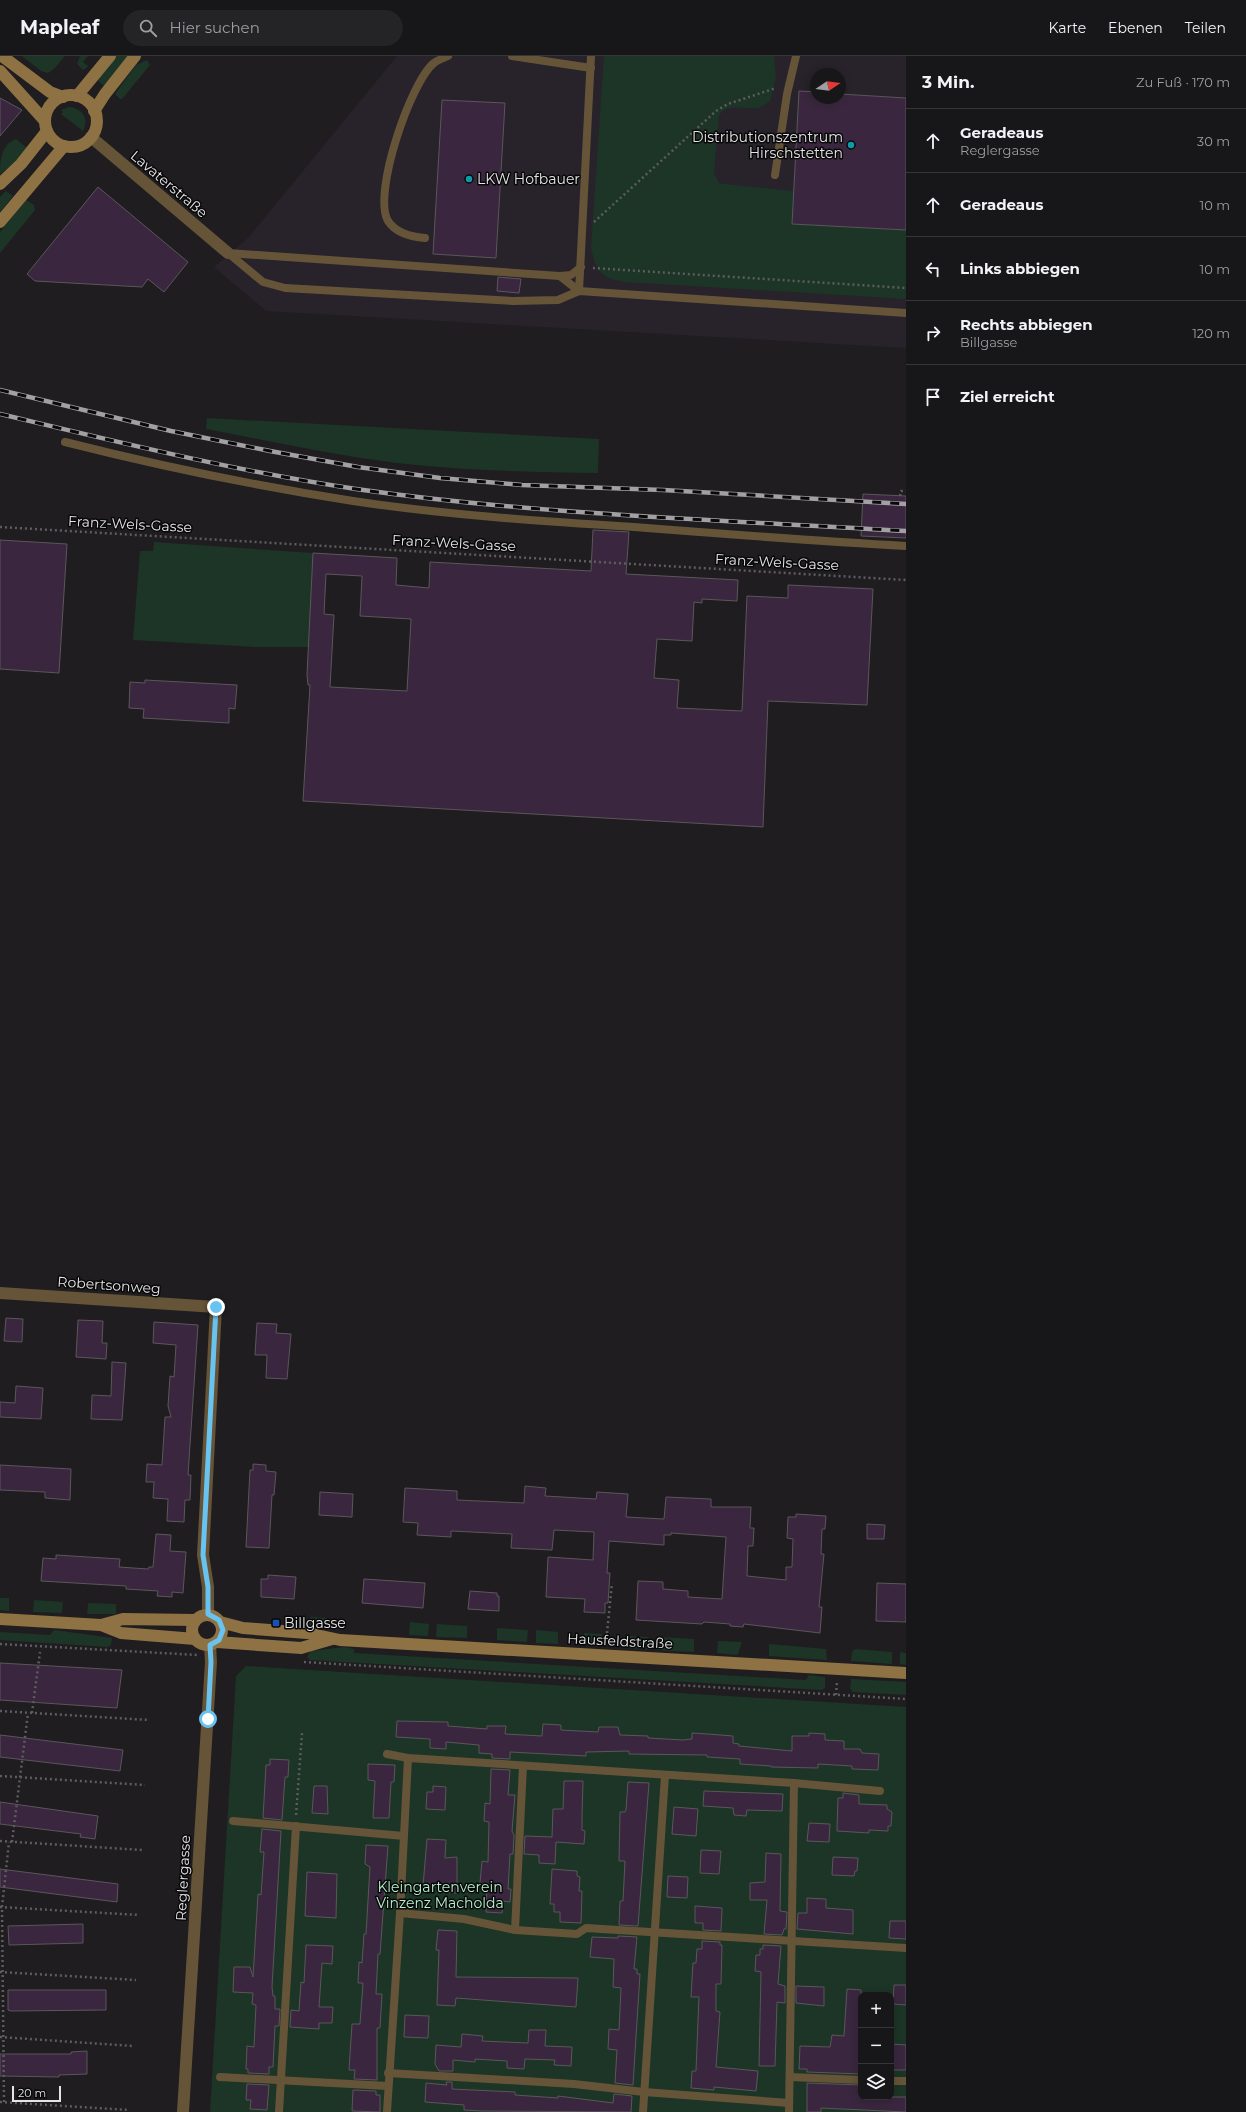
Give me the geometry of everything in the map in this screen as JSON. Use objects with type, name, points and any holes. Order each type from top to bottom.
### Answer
[{"type":"street","points":[[2,56],[50,92],[63,97]]},
{"type":"street","points":[[77,96],[110,56]]},
{"type":"street","points":[[94,111],[105,94],[135,56]]},
{"type":"street","points":[[0,71],[46,126],[54,140],[64,146],[78,146],[91,137],[96,124],[94,111],[87,101],[77,96],[63,97],[55,101],[49,107],[46,126],[21,164],[0,184]]},
{"type":"street","name":"Lavaterstraße","points":[[91,137],[228,253]]},
{"type":"street","points":[[0,222],[64,146]]},
{"type":"street","name":"Robertsonweg","points":[[0,1293],[216,1307],[203,1555],[208,1587],[208,1614]]},
{"type":"street","points":[[0,1619],[101,1625],[123,1619],[195,1620],[208,1614],[215,1616],[220,1622],[222,1632],[214,1643],[202,1644],[195,1639],[120,1633],[101,1625]]},
{"type":"street","points":[[195,1620],[192,1630],[195,1639]]},
{"type":"street","name":"Hausfeldstraße","points":[[220,1622],[243,1628],[307,1633],[332,1639],[906,1673]]},
{"type":"street","name":"Hausfeldstraße","points":[[214,1643],[301,1648],[332,1639]]},
{"type":"street","name":"Reglergasse","points":[[183,2112],[211,1662],[214,1643]]},
{"type":"lane","points":[[425,238],[411,237],[399,231],[388,220],[384,194],[394,146],[412,94],[434,63],[448,56]]},
{"type":"lane","points":[[512,56],[591,68]]},
{"type":"lane","points":[[579,291],[591,56]]},
{"type":"lane","points":[[775,175],[789,85],[796,56]]},
{"type":"lane","points":[[228,253],[560,276],[571,275],[581,267]]},
{"type":"lane","points":[[228,253],[263,282],[285,288],[513,300],[558,300],[579,291],[906,313]]},
{"type":"lane","points":[[560,276],[579,291]]},
{"type":"lane","points":[[65,442],[218,478],[355,501],[587,524],[906,546]]},
{"type":"lane","points":[[387,1754],[408,1758],[794,1783],[880,1791]]},
{"type":"lane","points":[[387,2112],[388,2073],[400,1913],[408,1758]]},
{"type":"lane","points":[[515,1930],[524,1766]]},
{"type":"lane","points":[[643,2112],[665,1775]]},
{"type":"lane","points":[[789,2112],[793,1941],[794,1783]]},
{"type":"lane","points":[[233,1821],[404,1836]]},
{"type":"lane","points":[[279,2112],[296,1826]]},
{"type":"lane","points":[[400,1913],[464,1920],[515,1930],[577,1934],[586,1928],[906,1948]]},
{"type":"lane","points":[[388,2073],[574,2084],[644,2092],[789,2103]]},
{"type":"lane","points":[[220,2077],[388,2086]]},
{"type":"lane","points":[[790,2077],[858,2080]]},
{"type":"lane","points":[[894,2081],[906,2081]]},
{"type":"path","points":[[582,234],[716,111],[728,104],[789,85]]},
{"type":"path","points":[[581,267],[906,288]]},
{"type":"path","points":[[900,496],[901,491],[906,491]]},
{"type":"path","name":"Franz-Wels-Gasse","points":[[0,526],[906,580]]},
{"type":"path","points":[[607,1633],[612,1583]]},
{"type":"path","points":[[0,1644],[201,1656]]},
{"type":"path","points":[[32,1713],[40,1652]]},
{"type":"path","points":[[300,1662],[906,1699]]},
{"type":"path","points":[[0,1711],[149,1720]]},
{"type":"path","points":[[4,2102],[1,1907],[28,1713]]},
{"type":"path","points":[[296,1826],[302,1733]]},
{"type":"path","points":[[0,1776],[145,1784]]},
{"type":"path","points":[[0,1841],[142,1850]]},
{"type":"path","points":[[1,1907],[139,1915]]},
{"type":"path","points":[[1,1972],[136,1980]]},
{"type":"path","points":[[2,2038],[133,2046]]},
{"type":"path","points":[[0,2102],[130,2110]]},
{"type":"shaded area","points":[[397,56],[906,56],[906,348],[266,311],[214,267],[248,238]]},
{"type":"green space","points":[[22,56],[65,56],[54,69],[48,73],[41,71]]},
{"type":"green space","points":[[80,56],[88,56],[83,62],[88,66],[83,70],[77,64]]},
{"type":"green space","points":[[116,56],[128,56],[104,86],[97,80]]},
{"type":"green space","points":[[604,56],[774,56],[776,78],[770,101],[758,108],[726,109],[719,116],[714,173],[719,183],[794,191],[792,224],[906,230],[906,299],[625,282],[610,278],[600,272],[597,268],[591,247]]},
{"type":"green space","points":[[147,60],[150,65],[122,99],[120,99],[115,94],[136,65]]},
{"type":"green space","points":[[69,107],[78,109],[84,115],[86,122],[83,131],[61,114],[63,112],[61,110]]},
{"type":"green space","points":[[16,139],[27,148],[17,161],[0,174],[0,163],[4,149]]},
{"type":"green space","points":[[6,191],[13,196],[0,212],[0,197]]},
{"type":"green space","points":[[26,200],[34,205],[35,210],[0,253],[0,232]]},
{"type":"green space","points":[[207,418],[599,439],[598,473],[484,470],[389,462],[310,449],[206,429]]},
{"type":"green space","points":[[154,542],[313,553],[309,647],[256,647],[133,640],[140,551],[153,551]]},
{"type":"green space","points":[[0,1598],[9,1598],[9,1611],[0,1610]]},
{"type":"green space","points":[[34,1600],[63,1602],[62,1613],[33,1612]]},
{"type":"green space","points":[[88,1603],[116,1604],[116,1614],[87,1614]]},
{"type":"green space","points":[[310,1617],[327,1618],[327,1630],[309,1629]]},
{"type":"green space","points":[[410,1622],[429,1624],[428,1636],[409,1635]]},
{"type":"green space","points":[[437,1624],[467,1626],[467,1638],[436,1637]]},
{"type":"green space","points":[[497,1628],[528,1630],[527,1642],[497,1640]]},
{"type":"green space","points":[[54,1630],[112,1638],[111,1645],[108,1647],[0,1640],[0,1632],[50,1635]]},
{"type":"green space","points":[[536,1630],[558,1632],[558,1644],[536,1643]]},
{"type":"green space","points":[[584,1633],[602,1634],[601,1646],[583,1645]]},
{"type":"green space","points":[[629,1636],[648,1637],[648,1649],[628,1648]]},
{"type":"green space","points":[[657,1637],[694,1639],[694,1652],[656,1650]]},
{"type":"green space","points":[[718,1641],[742,1642],[738,1654],[736,1655],[717,1653]]},
{"type":"green space","points":[[769,1644],[826,1649],[827,1660],[769,1656]]},
{"type":"green space","points":[[344,1647],[354,1649],[354,1653],[806,1680],[809,1675],[825,1677],[825,1688],[822,1690],[310,1660],[307,1657],[311,1651]]},
{"type":"green space","points":[[855,1649],[892,1652],[892,1664],[851,1661],[852,1652]]},
{"type":"green space","points":[[900,1652],[906,1653],[906,1665],[900,1664]]},
{"type":"green space","name":"Kleingartenverein Vinzenz Macholda","points":[[246,1666],[906,1707],[906,2112],[210,2112],[236,1676]]},
{"type":"green space","points":[[851,1679],[906,1682],[906,1695],[853,1692],[850,1689]]},
{"type":"building","name":"Distributionszentrum Hirschstetten","points":[[799,91],[810,92],[810,104],[846,104],[846,94],[906,98],[906,230],[792,224]]},
{"type":"building","points":[[0,98],[22,110],[0,136]]},
{"type":"building","name":"LKW Hofbauer","points":[[442,100],[505,103],[496,258],[433,254]]},
{"type":"building","points":[[98,187],[188,262],[164,292],[148,279],[142,287],[35,281],[27,274]]},
{"type":"building","points":[[498,277],[521,279],[519,293],[497,291]]},
{"type":"building","points":[[863,494],[906,496],[906,538],[861,536]]},
{"type":"building","points":[[593,530],[629,532],[626,574],[738,580],[737,601],[702,599],[702,603],[694,602],[692,641],[657,639],[654,678],[679,680],[677,708],[742,711],[747,596],[788,598],[788,585],[873,589],[867,705],[768,701],[763,827],[303,801],[310,685],[308,685],[307,675],[313,553],[397,558],[396,585],[429,588],[430,562],[591,571]],"holes":[[[326,574],[362,576],[360,616],[411,619],[407,691],[330,687],[334,615],[324,614]]]},
{"type":"building","points":[[0,540],[67,544],[59,673],[0,669]]},
{"type":"building","points":[[145,680],[237,685],[235,709],[229,708],[229,723],[143,718],[144,709],[129,708],[130,682],[145,683]]},
{"type":"building","points":[[6,1318],[23,1319],[22,1342],[4,1341]]},
{"type":"building","points":[[78,1320],[103,1321],[102,1343],[107,1343],[106,1359],[76,1357]]},
{"type":"building","points":[[154,1322],[198,1325],[188,1475],[191,1475],[190,1500],[185,1500],[184,1522],[167,1521],[168,1499],[153,1498],[154,1482],[146,1482],[147,1464],[162,1465],[165,1417],[171,1417],[168,1406],[170,1376],[174,1377],[176,1345],[153,1343]]},
{"type":"building","points":[[257,1323],[277,1324],[276,1333],[291,1334],[287,1379],[266,1378],[267,1355],[255,1355]]},
{"type":"building","points":[[112,1362],[126,1363],[122,1420],[91,1419],[92,1395],[111,1396]]},
{"type":"building","points":[[16,1386],[43,1388],[41,1419],[0,1417],[0,1402],[15,1403]]},
{"type":"building","points":[[253,1464],[266,1465],[266,1471],[276,1472],[274,1495],[272,1495],[269,1548],[246,1547],[250,1470],[253,1470]]},
{"type":"building","points":[[0,1465],[71,1469],[70,1500],[45,1498],[45,1492],[0,1490]]},
{"type":"building","points":[[525,1486],[546,1488],[545,1496],[596,1499],[597,1492],[628,1494],[626,1517],[664,1519],[666,1497],[711,1499],[711,1507],[751,1507],[750,1528],[754,1528],[753,1546],[748,1546],[747,1576],[786,1580],[786,1567],[792,1567],[793,1539],[787,1538],[788,1517],[796,1517],[796,1514],[826,1516],[825,1529],[822,1529],[821,1554],[824,1554],[819,1607],[822,1607],[820,1633],[744,1624],[743,1627],[730,1626],[730,1624],[704,1622],[702,1624],[636,1620],[638,1581],[663,1582],[663,1589],[688,1591],[688,1597],[722,1599],[726,1537],[671,1533],[671,1535],[664,1535],[664,1545],[609,1541],[607,1573],[610,1573],[608,1603],[605,1603],[605,1613],[584,1612],[585,1599],[546,1597],[548,1557],[593,1560],[594,1532],[554,1530],[552,1550],[511,1548],[512,1534],[451,1531],[451,1537],[417,1535],[418,1523],[403,1522],[405,1488],[457,1491],[457,1500],[524,1503]]},
{"type":"building","points":[[320,1492],[353,1494],[352,1517],[319,1515]]},
{"type":"building","points":[[867,1524],[885,1525],[884,1539],[867,1539]]},
{"type":"building","points":[[156,1534],[171,1535],[170,1551],[186,1552],[183,1593],[172,1592],[172,1597],[157,1596],[158,1591],[126,1589],[126,1586],[41,1581],[43,1558],[56,1559],[56,1555],[120,1559],[119,1567],[148,1569],[149,1567],[153,1567]]},
{"type":"building","points":[[268,1575],[296,1577],[294,1599],[261,1597],[261,1579],[268,1579]]},
{"type":"building","points":[[364,1579],[425,1583],[423,1608],[362,1603]]},
{"type":"building","points":[[877,1583],[906,1584],[906,1622],[876,1621]]},
{"type":"building","points":[[470,1591],[497,1593],[497,1596],[499,1596],[499,1611],[468,1609]]},
{"type":"building","points":[[0,1663],[122,1670],[117,1708],[0,1700]]},
{"type":"building","points":[[397,1721],[448,1722],[448,1726],[487,1729],[487,1726],[506,1726],[505,1734],[542,1736],[543,1724],[561,1725],[561,1730],[598,1732],[599,1727],[618,1727],[620,1735],[648,1736],[648,1738],[683,1740],[692,1739],[692,1733],[733,1736],[733,1743],[739,1744],[739,1746],[792,1751],[792,1736],[809,1736],[809,1733],[825,1734],[825,1740],[844,1741],[844,1749],[860,1749],[862,1753],[879,1754],[878,1770],[852,1769],[852,1766],[818,1764],[818,1768],[771,1767],[740,1764],[740,1759],[707,1757],[707,1755],[629,1754],[629,1751],[586,1752],[586,1756],[510,1752],[510,1759],[492,1758],[492,1754],[479,1753],[479,1745],[446,1742],[446,1749],[430,1748],[430,1739],[396,1737]]},
{"type":"building","points":[[0,1735],[123,1750],[120,1771],[0,1757]]},
{"type":"building","points":[[270,1759],[289,1760],[288,1777],[285,1777],[282,1820],[263,1818],[266,1765],[270,1765]]},
{"type":"building","points":[[368,1764],[395,1765],[394,1782],[391,1782],[389,1818],[373,1818],[375,1781],[368,1780]]},
{"type":"building","points":[[491,1769],[510,1770],[508,1795],[515,1795],[512,1831],[514,1835],[513,1854],[510,1854],[508,1889],[511,1889],[510,1902],[503,1901],[502,1913],[486,1912],[487,1884],[480,1883],[482,1861],[488,1862],[489,1822],[484,1821],[485,1803],[490,1804]]},
{"type":"building","points":[[564,1781],[583,1781],[582,1830],[585,1831],[584,1844],[556,1842],[555,1864],[539,1863],[539,1855],[524,1854],[525,1836],[552,1837],[553,1809],[563,1809]]},
{"type":"building","points":[[628,1782],[649,1783],[638,1926],[619,1925],[620,1901],[623,1901],[625,1861],[619,1861],[620,1812],[625,1812],[626,1810]]},
{"type":"building","points":[[314,1786],[327,1786],[328,1814],[312,1813]]},
{"type":"building","points":[[433,1786],[446,1787],[445,1810],[426,1809],[427,1792],[433,1792]]},
{"type":"building","points":[[704,1791],[783,1794],[782,1811],[747,1810],[746,1816],[734,1815],[733,1808],[703,1806]]},
{"type":"building","points":[[843,1793],[859,1795],[859,1804],[887,1805],[887,1809],[892,1812],[891,1826],[888,1826],[888,1831],[869,1830],[869,1833],[837,1831],[838,1798],[843,1798]]},
{"type":"building","points":[[0,1802],[98,1816],[95,1839],[80,1837],[81,1834],[0,1824]]},
{"type":"building","points":[[674,1807],[698,1809],[696,1836],[672,1834]]},
{"type":"building","points":[[809,1823],[830,1824],[829,1842],[807,1841]]},
{"type":"building","points":[[262,1829],[281,1831],[272,1987],[273,1996],[275,1996],[275,2009],[280,2009],[279,2026],[275,2026],[273,2067],[269,2067],[269,2074],[248,2073],[248,2069],[246,2069],[247,2046],[254,2047],[256,2005],[252,2004],[253,1993],[233,1992],[234,1967],[250,1967],[253,1977],[258,1894],[261,1895],[264,1852],[260,1852]]},
{"type":"building","points":[[427,1839],[446,1840],[445,1858],[457,1857],[457,1893],[438,1892],[438,1887],[423,1886]]},
{"type":"building","points":[[366,1845],[388,1846],[380,1954],[378,1954],[376,1994],[382,1994],[380,2028],[377,2028],[377,2080],[354,2079],[355,2070],[349,2070],[352,2024],[360,2024],[363,1983],[358,1983],[359,1962],[362,1963],[364,1934],[366,1934],[370,1867],[365,1864]]},
{"type":"building","points":[[701,1850],[721,1851],[719,1874],[700,1873]]},
{"type":"building","points":[[766,1853],[781,1854],[780,1911],[787,1912],[786,1929],[784,1929],[782,1935],[764,1934],[767,1900],[750,1900],[750,1883],[765,1882]]},
{"type":"building","points":[[833,1857],[858,1858],[857,1871],[855,1871],[854,1876],[832,1875]]},
{"type":"building","points":[[0,1869],[118,1884],[117,1902],[0,1887]]},
{"type":"building","points":[[552,1869],[577,1871],[577,1876],[580,1877],[579,1891],[582,1891],[581,1923],[560,1922],[560,1912],[554,1912],[554,1904],[550,1904]]},
{"type":"building","points":[[307,1872],[337,1874],[336,1918],[305,1916]]},
{"type":"building","points":[[668,1876],[688,1877],[687,1898],[667,1897]]},
{"type":"building","points":[[807,1898],[826,1899],[826,1908],[853,1910],[853,1934],[797,1929],[798,1913],[807,1913]]},
{"type":"building","points":[[695,1906],[722,1908],[721,1931],[703,1930],[703,1923],[695,1923]]},
{"type":"building","points":[[890,1921],[906,1921],[906,1939],[889,1938]]},
{"type":"building","points":[[83,1924],[83,1943],[9,1945],[8,1926]]},
{"type":"building","points":[[438,1930],[457,1931],[456,1977],[578,1978],[576,2007],[456,1998],[455,2006],[437,2005],[439,1950],[436,1950]]},
{"type":"building","points":[[618,1936],[637,1937],[634,1969],[637,1969],[637,1974],[640,1974],[633,2085],[615,2083],[617,2050],[608,2049],[609,2029],[619,2030],[621,1988],[613,1987],[614,1959],[590,1957],[592,1937],[618,1938]]},
{"type":"building","points":[[702,1941],[720,1942],[720,1945],[722,1945],[721,1984],[716,1984],[716,2011],[720,2012],[716,2067],[758,2071],[756,2091],[714,2087],[714,2090],[691,2088],[692,2071],[696,2071],[699,1997],[691,1997],[693,1963],[696,1963],[697,1949],[702,1949]]},
{"type":"building","points":[[306,1945],[333,1946],[332,1964],[322,1963],[319,2007],[333,2007],[332,2023],[319,2023],[319,2029],[290,2027],[291,2010],[299,2011],[301,1982],[304,1983]]},
{"type":"building","points":[[763,1945],[781,1946],[778,1984],[785,1986],[785,2003],[777,2002],[775,2066],[759,2066],[761,1972],[755,1971],[756,1955],[760,1955],[760,1949],[763,1949]]},
{"type":"building","points":[[894,1985],[906,1985],[906,2005],[894,2004]]},
{"type":"building","points":[[796,1986],[824,1987],[824,2006],[796,2003]]},
{"type":"building","points":[[847,1989],[861,1990],[861,1992],[858,1992],[858,2074],[807,2072],[807,2069],[799,2069],[800,2046],[830,2047],[832,2035],[844,2036]]},
{"type":"building","points":[[8,1990],[106,1990],[106,2010],[11,2011],[8,2010]]},
{"type":"building","points":[[405,2015],[429,2016],[428,2038],[404,2037]]},
{"type":"building","points":[[529,2030],[546,2030],[545,2046],[572,2047],[571,2066],[554,2065],[555,2060],[525,2059],[524,2069],[507,2068],[507,2061],[475,2059],[475,2062],[453,2060],[453,2071],[439,2071],[435,2064],[436,2045],[461,2047],[462,2034],[483,2036],[482,2041],[528,2043]]},
{"type":"building","points":[[894,2044],[906,2045],[906,2070],[894,2070]]},
{"type":"building","points":[[87,2051],[87,2074],[59,2075],[59,2077],[0,2076],[0,2054],[71,2054],[71,2052]]},
{"type":"building","points":[[446,2082],[452,2082],[452,2089],[515,2092],[515,2095],[558,2098],[558,2096],[613,2103],[614,2094],[632,2096],[631,2112],[482,2111],[464,2110],[464,2105],[425,2102],[426,2083],[447,2085]]},
{"type":"building","points":[[807,2083],[858,2085],[858,2100],[894,2100],[894,2097],[906,2097],[906,2112],[821,2108],[821,2112],[807,2112]]},
{"type":"building","points":[[247,2084],[269,2085],[267,2110],[250,2109],[251,2100],[246,2100]]},
{"type":"building","points":[[353,2090],[376,2091],[376,2095],[380,2095],[380,2112],[352,2111]]},
{"type":"railway","points":[[0,390],[171,431],[270,451],[358,467],[440,478],[522,485],[663,490],[906,504]]},
{"type":"railway","points":[[0,414],[266,474],[356,489],[424,498],[631,516],[906,531]]},
{"type":"place","name":"Distributionszentrum Hirschstetten","points":[[851,145]]},
{"type":"place","name":"LKW Hofbauer","points":[[469,179]]},
{"type":"place","name":"Billgasse","points":[[276,1623]]},
{"type":"route","points":[[208,1719],[211,1662],[210,1645],[219,1640],[223,1630],[222,1624],[219,1620],[215,1616],[208,1614],[208,1587],[203,1555],[216,1307]]}]
